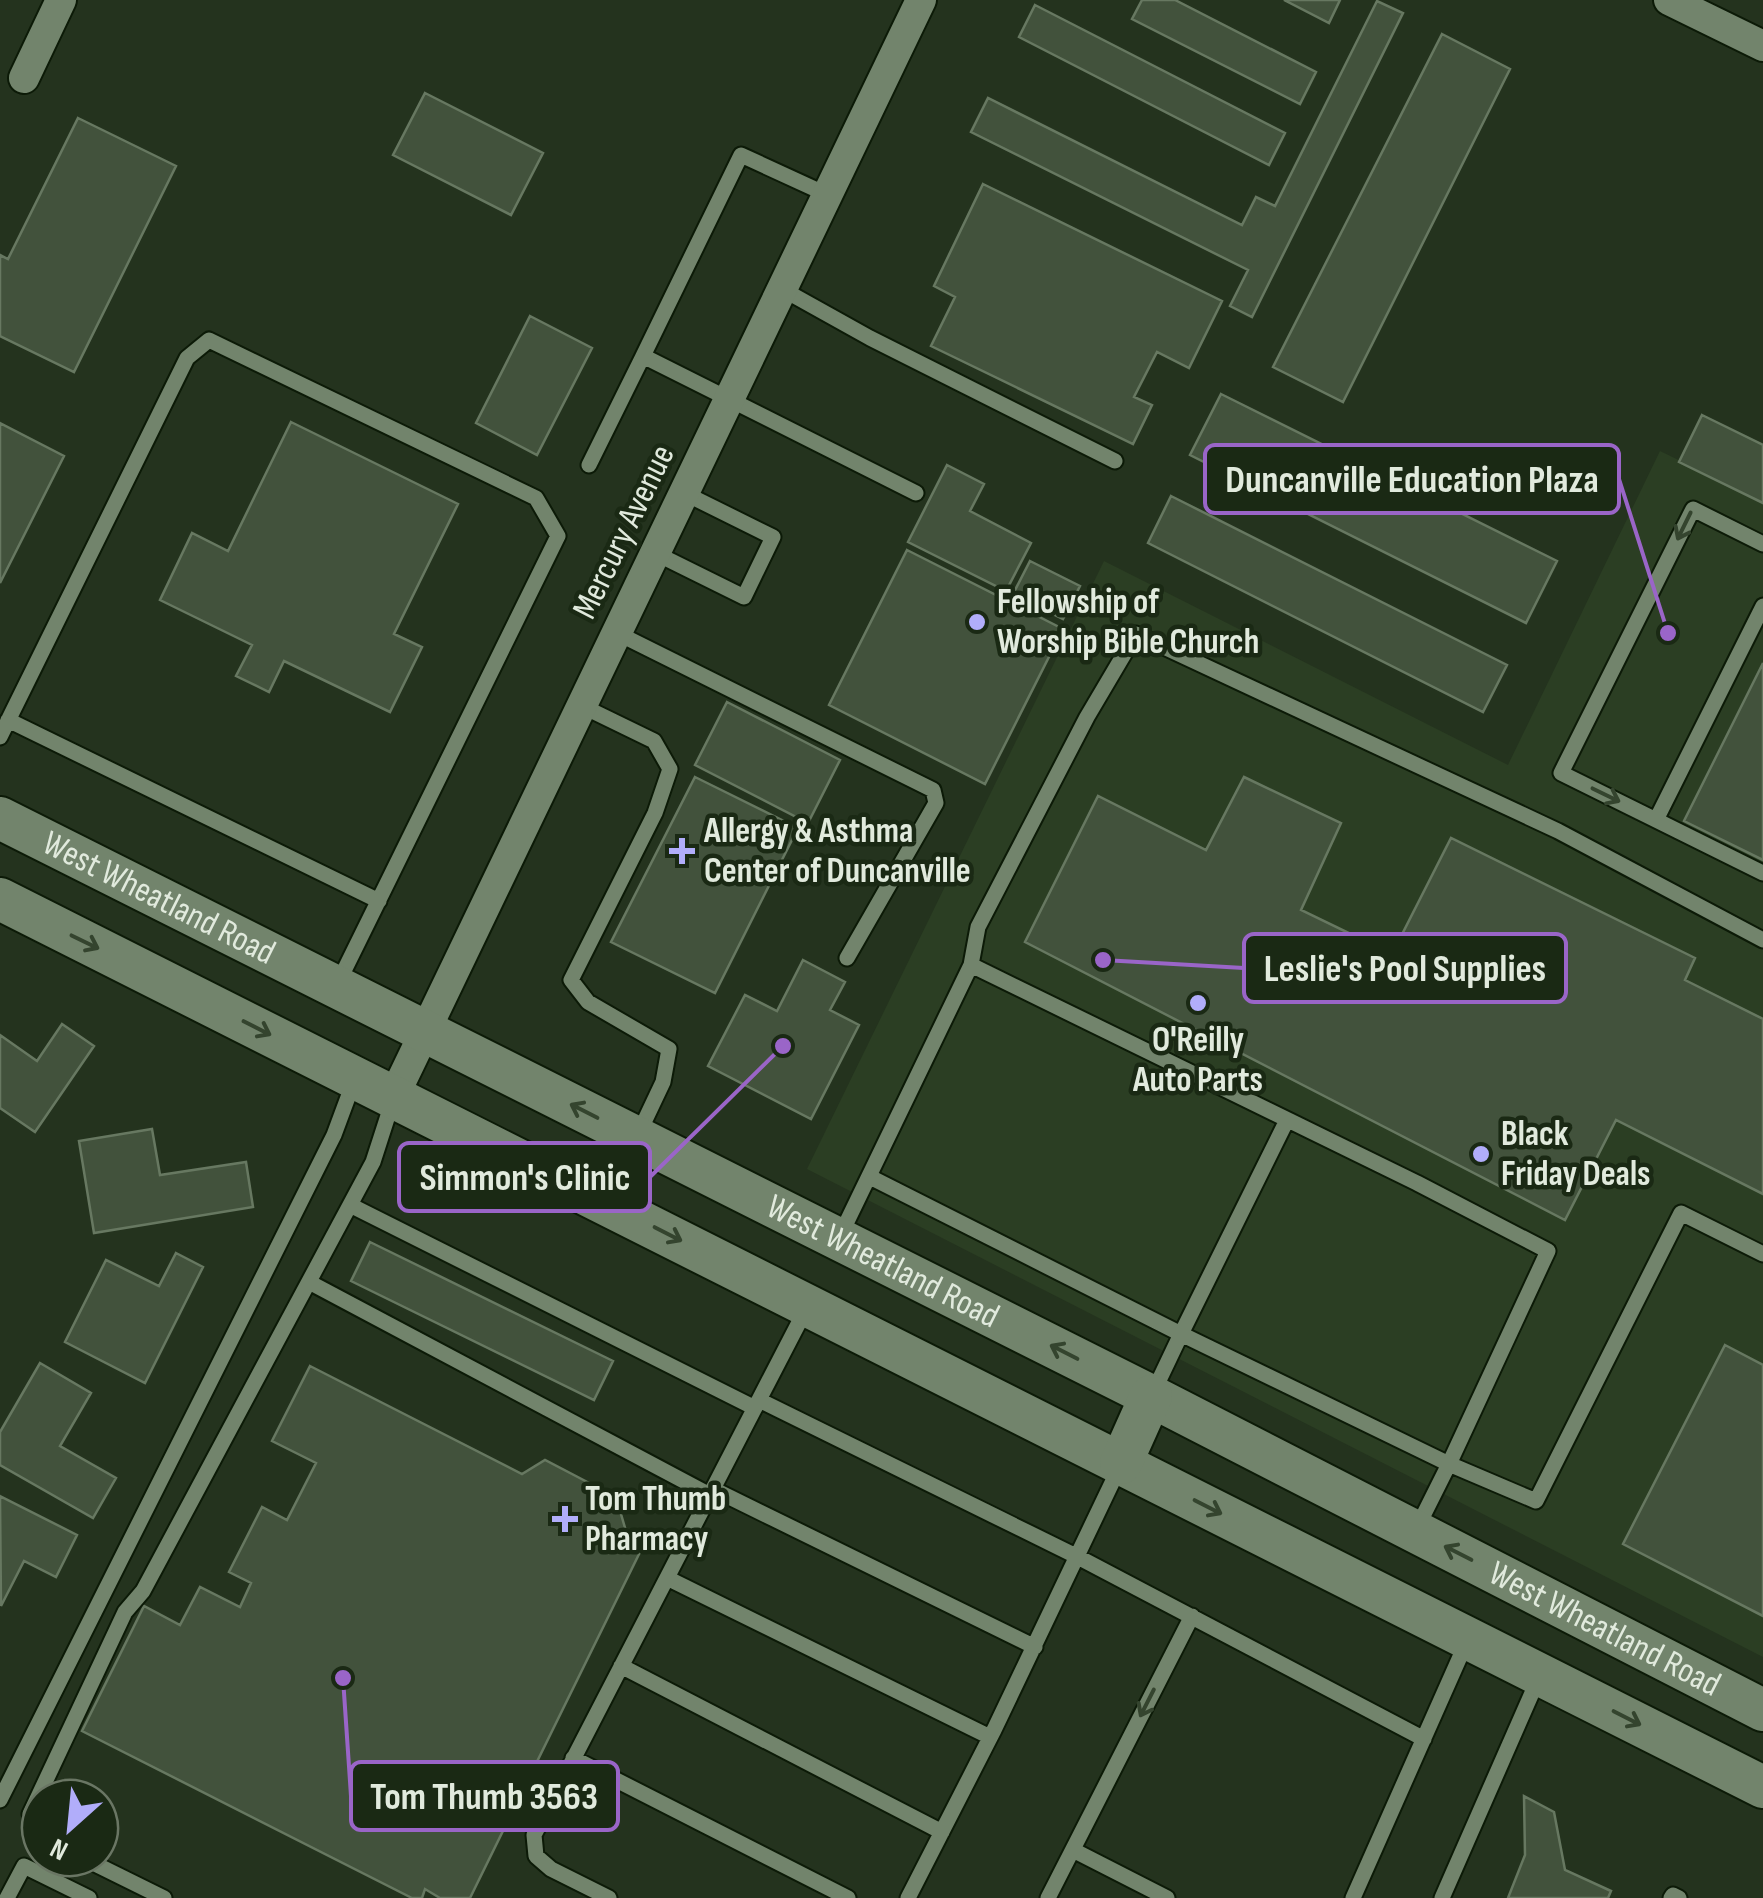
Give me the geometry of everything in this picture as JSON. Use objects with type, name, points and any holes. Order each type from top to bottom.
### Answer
[{"type":"main road","name":"West Wheatland Road","points":[[0,818],[1151,1396],[1763,1710]]},
{"type":"main road","name":"West Wheatland Road","points":[[0,899],[1763,1786]]},
{"type":"main road","points":[[1121,1463],[1151,1396]]},
{"type":"street","points":[[24,78],[61,0]]},
{"type":"street","name":"Mercury Avenue","points":[[394,1096],[921,0]]},
{"type":"street","points":[[1669,0],[1763,46]]},
{"type":"lane","points":[[589,465],[741,155],[828,195]]},
{"type":"lane","points":[[782,289],[870,338],[1115,461]]},
{"type":"lane","points":[[0,737],[186,358],[209,340],[536,498],[558,536],[336,986]]},
{"type":"lane","points":[[643,356],[916,493]]},
{"type":"lane","points":[[655,553],[744,597],[774,537],[684,493]]},
{"type":"lane","points":[[1763,544],[1693,509],[1561,773],[1763,873]]},
{"type":"lane","points":[[1656,820],[1763,606]]},
{"type":"lane","points":[[617,633],[932,790],[936,803],[848,958]]},
{"type":"lane","points":[[838,1240],[971,964],[978,927],[1087,717],[1136,634],[1558,831],[1763,940]]},
{"type":"lane","points":[[582,706],[654,741],[670,770],[655,813],[572,980],[588,1002],[669,1049],[662,1082],[637,1138]]},
{"type":"lane","points":[[8,720],[379,901]]},
{"type":"lane","points":[[971,964],[1548,1252],[1416,1532]]},
{"type":"lane","points":[[0,1800],[334,1135],[356,1077]]},
{"type":"lane","points":[[47,1778],[125,1612],[143,1591],[373,1162],[394,1096]]},
{"type":"lane","points":[[1151,1396],[1287,1120]]},
{"type":"lane","points":[[870,1177],[1181,1334],[1449,1464],[1536,1501],[1681,1214],[1763,1254]]},
{"type":"lane","points":[[350,1205],[1078,1557],[1424,1738]]},
{"type":"lane","points":[[309,1282],[712,1492],[1035,1646]]},
{"type":"lane","points":[[609,1898],[536,1856],[534,1835],[808,1305]]},
{"type":"lane","points":[[914,1896],[1121,1463]]},
{"type":"lane","points":[[667,1578],[990,1737]]},
{"type":"lane","points":[[1048,1898],[1192,1616]]},
{"type":"lane","points":[[1353,1898],[1468,1638]]},
{"type":"lane","points":[[622,1666],[942,1832]]},
{"type":"lane","points":[[1442,1898],[1540,1674]]},
{"type":"lane","points":[[574,1758],[848,1898]]},
{"type":"lane","points":[[1073,1850],[1167,1898]]},
{"type":"lane","points":[[8,1898],[24,1866],[89,1898]]},
{"type":"lane","points":[[120,1876],[164,1898]]},
{"type":"lane","points":[[1671,1898],[1679,1898]]},
{"type":"shaded area","points":[[1660,451],[1763,501],[1763,1657],[807,1169],[1104,561],[1508,765]]},
{"type":"building","points":[[1142,0],[1175,0],[1316,72],[1300,104],[1132,19]]},
{"type":"building","points":[[1284,0],[1340,0],[1329,23]]},
{"type":"building","points":[[1377,1],[1403,13],[1252,317],[1230,306],[1248,270],[971,132],[988,98],[1242,225],[1256,197],[1275,206]]},
{"type":"building","points":[[1035,5],[1285,133],[1269,165],[1019,37]]},
{"type":"building","points":[[1442,34],[1510,69],[1343,402],[1273,367]]},
{"type":"building","points":[[425,93],[543,153],[511,215],[393,155]]},
{"type":"building","points":[[78,118],[176,166],[74,372],[0,336],[0,255],[8,259]]},
{"type":"building","points":[[983,184],[1222,301],[1189,368],[1157,352],[1134,397],[1152,405],[1133,444],[931,346],[955,297],[934,286]]},
{"type":"building","points":[[530,316],[592,348],[537,455],[476,423]]},
{"type":"building","points":[[1221,394],[1557,561],[1526,623],[1190,455]]},
{"type":"building","points":[[1702,415],[1763,445],[1763,503],[1679,462]]},
{"type":"building","points":[[291,422],[458,504],[394,634],[422,647],[390,712],[284,661],[269,692],[236,676],[252,645],[160,600],[192,533],[228,551]]},
{"type":"building","points":[[0,423],[64,456],[0,583]]},
{"type":"building","points":[[947,465],[984,484],[970,511],[1031,543],[1006,591],[908,542]]},
{"type":"building","points":[[1171,496],[1507,665],[1483,712],[1148,543]]},
{"type":"building","points":[[907,550],[1063,629],[985,784],[829,705]]},
{"type":"building","points":[[1030,561],[1080,586],[1063,619],[1013,594]]},
{"type":"building","points":[[1763,663],[1763,860],[1684,821]]},
{"type":"building","points":[[727,702],[840,760],[808,823],[695,765]]},
{"type":"building","points":[[695,777],[798,828],[715,993],[611,942]]},
{"type":"building","points":[[1244,777],[1341,823],[1301,910],[1392,954],[1451,838],[1695,958],[1685,980],[1763,1019],[1763,1194],[1616,1120],[1565,1220],[1025,942],[1098,796],[1206,850]]},
{"type":"building","points":[[803,960],[845,982],[830,1010],[859,1025],[811,1119],[708,1066],[745,995],[777,1011]]},
{"type":"building","points":[[62,1024],[94,1046],[35,1132],[0,1108],[0,1035],[37,1061]]},
{"type":"building","points":[[152,1129],[160,1175],[246,1162],[253,1207],[94,1233],[79,1141]]},
{"type":"building","points":[[370,1242],[613,1361],[594,1400],[351,1281]]},
{"type":"building","points":[[176,1253],[203,1267],[145,1383],[65,1342],[106,1260],[159,1286]]},
{"type":"building","points":[[1725,1345],[1763,1365],[1763,1616],[1623,1544]]},
{"type":"building","points":[[40,1363],[91,1393],[60,1446],[116,1478],[93,1518],[0,1465],[0,1432]]},
{"type":"building","points":[[310,1366],[522,1474],[545,1460],[616,1497],[628,1538],[641,1550],[470,1898],[440,1898],[425,1889],[422,1898],[412,1898],[82,1731],[144,1606],[180,1625],[200,1587],[240,1607],[251,1583],[229,1572],[262,1507],[287,1520],[316,1463],[272,1441]]},
{"type":"building","points":[[0,1496],[77,1535],[56,1577],[24,1561],[1,1606]]},
{"type":"building","points":[[1524,1796],[1554,1812],[1565,1870],[1611,1891],[1608,1898],[1508,1898],[1525,1855]]},
{"type":"place","name":"Fellowship of Worship Bible Church","points":[[977,622]]},
{"type":"place","name":"Duncanville Education Plaza","points":[[1668,633]]},
{"type":"place","name":"Allergy & Asthma Center of Duncanville","points":[[682,851]]},
{"type":"place","name":"Leslie's Pool Supplies","points":[[1103,960]]},
{"type":"place","name":"O'Reilly Auto Parts","points":[[1198,1003]]},
{"type":"place","name":"Simmon's Clinic","points":[[783,1046]]},
{"type":"place","name":"Black Friday Deals","points":[[1481,1154]]},
{"type":"place","name":"Tom Thumb Pharmacy","points":[[565,1519]]},
{"type":"place","name":"Tom Thumb 3563","points":[[343,1678]]}]
